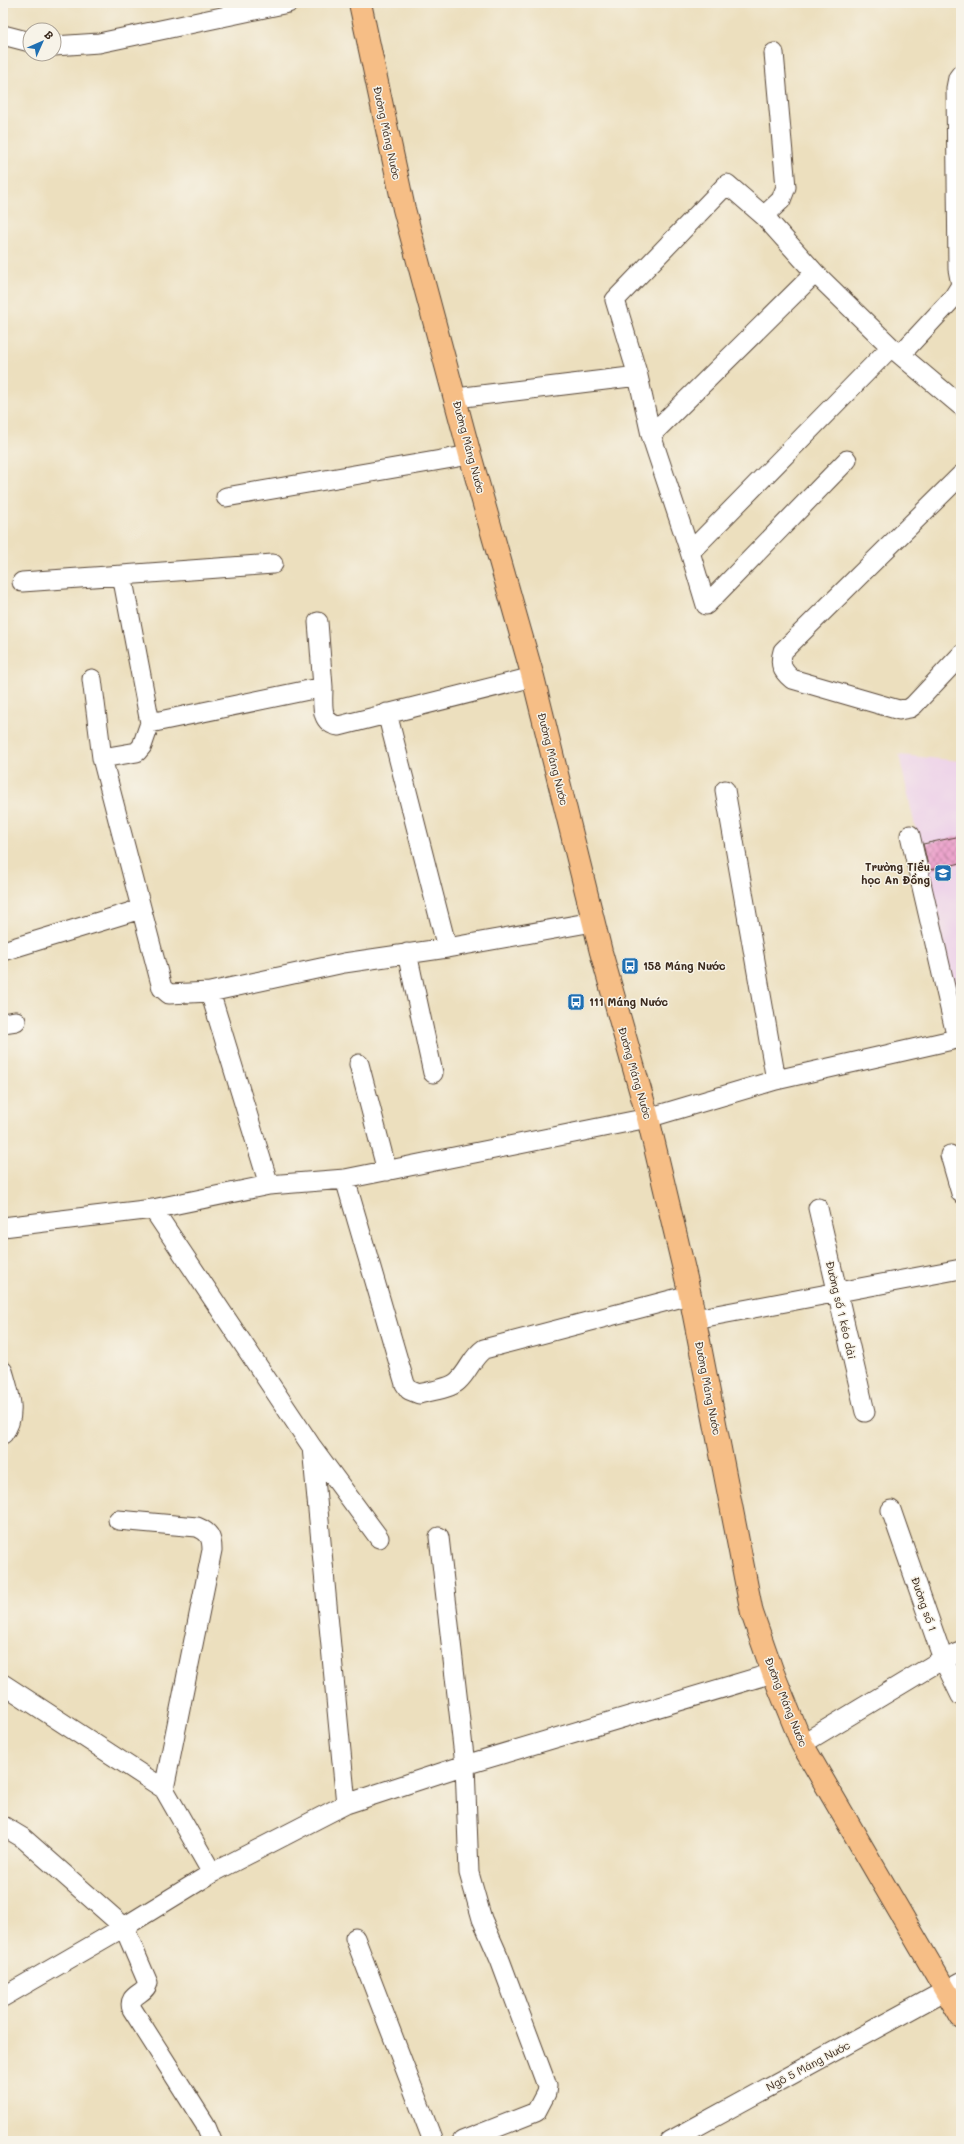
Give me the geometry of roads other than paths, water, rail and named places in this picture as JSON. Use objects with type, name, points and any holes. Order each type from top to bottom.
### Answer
[{"type":"main road","name":"Đường Máng Nước","points":[[360,3],[404,209],[456,398],[470,455],[533,677],[593,922],[648,1118],[695,1318],[752,1613],[773,1672],[802,1744],[953,1987],[961,2017]]},
{"type":"street","points":[[62,45],[99,43],[288,3]]},
{"type":"street","points":[[3,35],[22,40]]},
{"type":"street","points":[[764,216],[781,200],[786,187],[774,53]]},
{"type":"street","points":[[690,552],[896,350],[953,298],[961,285],[958,269],[956,96],[958,78],[961,74]]},
{"type":"street","points":[[847,460],[706,605],[651,435],[638,376],[615,300],[727,184],[764,216],[815,274],[896,350],[961,406]]},
{"type":"street","points":[[651,435],[815,274]]},
{"type":"street","points":[[456,398],[638,376]]},
{"type":"street","points":[[226,497],[470,455]]},
{"type":"street","points":[[961,475],[783,651],[780,659],[784,673],[792,679],[900,710],[910,708],[914,705],[961,655]]},
{"type":"street","points":[[22,582],[273,564]]},
{"type":"street","points":[[102,758],[137,752],[142,746],[150,722],[122,575]]},
{"type":"street","points":[[318,622],[323,687],[323,713],[327,721],[332,725],[339,726],[533,677]]},
{"type":"street","points":[[92,679],[102,758],[141,909],[164,990],[169,994],[210,992],[344,963],[448,948],[593,922]]},
{"type":"street","points":[[150,722],[323,687]]},
{"type":"street","points":[[387,713],[448,948]]},
{"type":"street","points":[[725,790],[776,1080]]},
{"type":"street","points":[[3,1227],[153,1209],[270,1186],[345,1179],[387,1171],[648,1118],[776,1080],[959,1039],[910,834]]},
{"type":"street","points":[[3,951],[141,909]]},
{"type":"street","points":[[407,954],[434,1073]]},
{"type":"street","points":[[210,992],[270,1186]]},
{"type":"street","points":[[359,1064],[387,1171]]},
{"type":"street","points":[[950,1155],[961,1193]]},
{"type":"street","points":[[345,1179],[405,1384],[414,1392],[419,1394],[454,1384],[462,1377],[476,1354],[484,1349],[690,1295]]},
{"type":"street","name":"Đường số 1 kéo dài","points":[[818,1208],[865,1412]]},
{"type":"street","points":[[153,1209],[312,1447],[379,1538]]},
{"type":"street","points":[[695,1318],[961,1269]]},
{"type":"street","points":[[3,1371],[12,1402],[9,1426],[3,1434]]},
{"type":"street","points":[[312,1447],[346,1804]]},
{"type":"street","name":"Đường số 1","points":[[892,1510],[943,1659],[961,1696]]},
{"type":"street","points":[[118,1520],[196,1527],[207,1531],[212,1539],[212,1550],[164,1789]]},
{"type":"street","points":[[439,1537],[465,1765],[469,1873],[482,1919],[500,1960],[546,2086],[546,2093],[536,2112],[462,2141]]},
{"type":"street","points":[[802,1744],[943,1659],[961,1652]]},
{"type":"street","points":[[3,1996],[124,1927],[212,1873],[346,1804],[465,1765],[773,1672]]},
{"type":"street","points":[[3,1684],[164,1789],[212,1873]]},
{"type":"street","points":[[3,1826],[23,1838],[124,1927],[148,1983],[143,1991],[132,1998],[130,2002],[132,2009],[205,2124],[212,2141]]},
{"type":"street","points":[[355,1938],[433,2141]]},
{"type":"street","name":"Ngõ 5 Máng Nước","points":[[670,2141],[953,1987]]},
{"type":"place","name":"Trường Tiểu học An Đồng","points":[[943,873]]},
{"type":"place","name":"158 Máng Nước","points":[[630,966]]},
{"type":"place","name":"111 Máng Nước","points":[[576,1002]]}]
